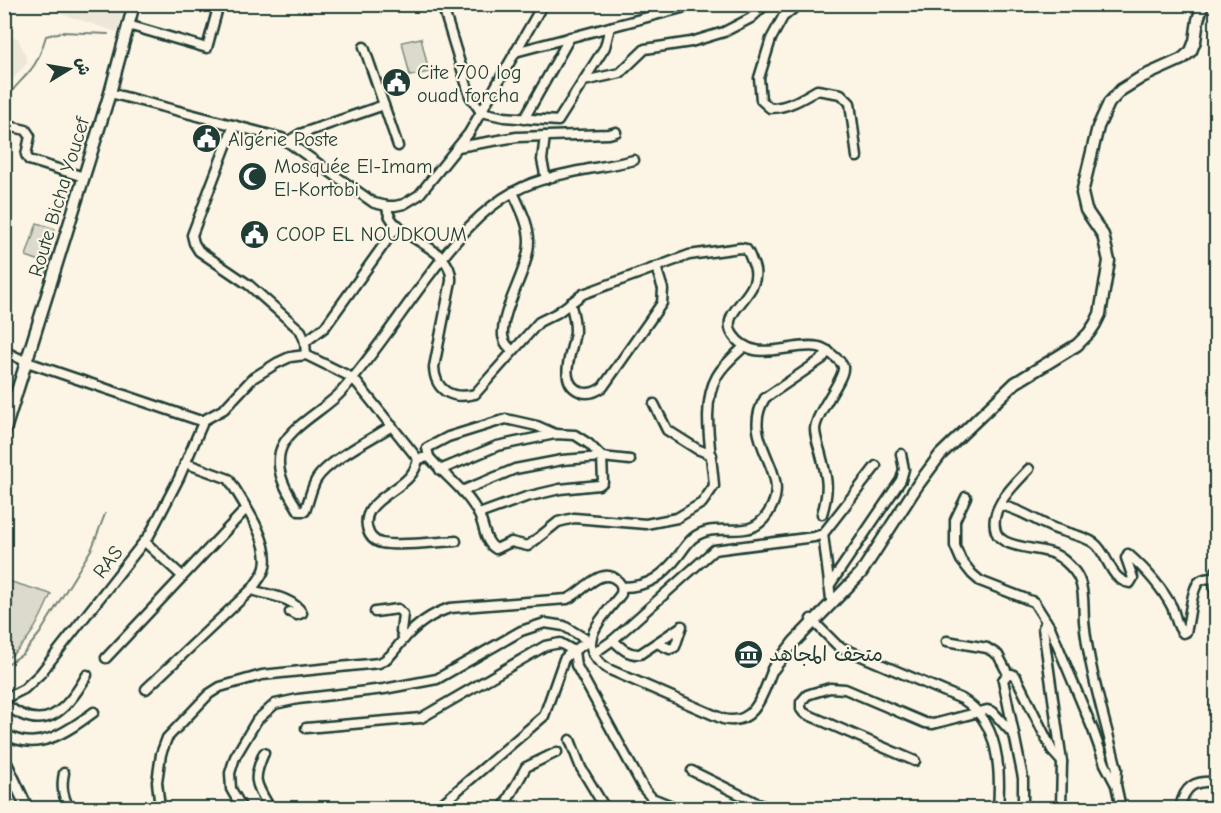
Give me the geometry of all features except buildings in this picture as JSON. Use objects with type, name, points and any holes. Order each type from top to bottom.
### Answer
[{"type":"main road","name":"Route Bicha Youcef","points":[[4,434],[110,93],[134,4]]},
{"type":"main road","points":[[773,669],[785,646],[865,567],[917,486],[940,455],[1015,383],[1077,345],[1095,324],[1100,314],[1109,261],[1104,235],[1086,210],[1082,193],[1098,127],[1109,103],[1121,90],[1142,77],[1182,59],[1191,51],[1203,4]]},
{"type":"main road","points":[[810,622],[831,598],[865,567]]},
{"type":"main road","points":[[4,759],[27,808]]},
{"type":"street","points":[[128,25],[207,48],[219,4]]},
{"type":"street","points":[[442,4],[470,96],[481,112],[504,117],[558,121],[605,47],[610,27]]},
{"type":"street","points":[[110,93],[277,136],[368,199],[387,206],[404,204],[419,195],[458,147],[481,112],[543,4]]},
{"type":"street","points":[[515,52],[697,4]]},
{"type":"street","points":[[584,81],[620,73],[645,49],[691,42],[724,32],[751,18],[766,4]]},
{"type":"street","points":[[799,4],[783,17],[771,39],[759,78],[761,100],[770,108],[780,108],[817,90],[841,94],[850,103],[857,157]]},
{"type":"street","points":[[524,119],[570,37]]},
{"type":"street","points":[[364,47],[398,146]]},
{"type":"street","points":[[287,142],[300,134],[384,105]]},
{"type":"street","points":[[234,125],[192,235],[194,243],[199,251],[249,285],[301,331],[306,355]]},
{"type":"street","points":[[13,127],[26,130],[30,136],[26,155],[29,160],[84,177]]},
{"type":"street","points":[[458,147],[517,136],[616,132]]},
{"type":"street","points":[[545,136],[542,160],[546,179]]},
{"type":"street","points":[[392,426],[324,471],[317,479],[305,511],[299,511],[284,486],[279,465],[280,451],[286,439],[334,399],[353,378],[442,258],[468,227],[513,192],[546,179],[634,160]]},
{"type":"street","points":[[513,192],[527,225],[529,243],[503,333],[506,344],[513,351]]},
{"type":"street","points":[[387,206],[389,216],[398,225],[442,258],[449,266],[451,276],[434,367],[434,378],[441,389],[453,395],[475,394],[540,322],[584,294],[689,255],[746,249],[756,273],[756,280],[734,310],[731,325],[734,336],[745,346],[759,351],[820,347],[840,361],[843,369],[815,428],[826,475],[827,495],[822,514]]},
{"type":"street","points":[[305,342],[326,327],[398,225]]},
{"type":"street","points":[[570,303],[574,335],[567,377],[575,389],[585,393],[594,392],[603,387],[662,303],[663,289],[656,267]]},
{"type":"street","points":[[555,434],[537,426],[506,419],[427,448],[429,457],[462,491],[479,514],[488,541],[496,549],[511,542],[528,546],[558,522],[574,518],[646,524],[677,518],[702,503],[714,486],[708,423],[708,395],[717,376],[745,346]]},
{"type":"street","points":[[4,351],[27,362],[130,399],[198,420],[204,420],[224,409],[254,378],[277,363],[290,357],[306,355],[353,378],[418,459],[417,467],[409,477],[371,509],[366,524],[370,536],[379,543],[392,544],[456,541]]},
{"type":"street","points":[[622,587],[645,585],[656,580],[669,568],[690,541],[700,533],[713,530],[745,530],[765,518],[774,503],[776,484],[758,434],[757,415],[760,406],[765,398],[822,359],[828,351]]},
{"type":"street","points":[[654,404],[667,430],[712,456]]},
{"type":"street","name":"RAS","points":[[4,701],[24,689],[40,674],[145,542],[204,420]]},
{"type":"street","points":[[440,470],[497,446],[555,434],[575,435],[589,444],[602,457],[603,482],[599,485],[560,489],[526,497],[479,514]]},
{"type":"street","points":[[829,586],[901,480],[904,470],[901,454]]},
{"type":"street","points":[[418,459],[429,457]]},
{"type":"street","points":[[462,491],[515,470],[562,460],[602,457],[630,460]]},
{"type":"street","points":[[146,689],[251,590],[265,568],[266,553],[262,538],[229,479],[185,463]]},
{"type":"street","points":[[593,654],[613,640],[714,550],[823,534],[876,466]]},
{"type":"street","points":[[1029,469],[1011,488],[1000,505],[995,520],[995,529],[998,537],[1008,543],[1054,554],[1074,572],[1081,582],[1086,639],[1117,769],[1116,785]]},
{"type":"street","points":[[966,496],[955,520],[955,546],[961,560],[980,581],[1034,602],[1050,627],[1105,764],[1116,785],[1121,808]]},
{"type":"street","points":[[1000,505],[1018,509],[1048,526],[1092,542],[1100,549],[1116,576],[1130,583],[1133,578],[1126,558],[1128,554],[1151,576],[1172,607],[1183,633],[1186,632],[1189,623],[1195,585],[1202,579],[1215,575],[1216,600]]},
{"type":"street","points":[[106,658],[246,509]]},
{"type":"street","points":[[823,534],[831,598]]},
{"type":"street","points":[[145,542],[182,576]]},
{"type":"street","points":[[160,808],[157,782],[166,738],[209,694],[220,687],[262,675],[379,663],[391,656],[404,639],[430,616],[450,609],[567,599],[601,576],[614,578],[622,587],[621,594],[592,632],[589,641],[593,654],[608,669],[730,721],[742,719],[753,712],[773,669]]},
{"type":"street","points":[[251,590],[287,600],[302,613],[297,615],[290,612]]},
{"type":"street","points":[[375,612],[398,609],[403,614],[401,631],[404,639]]},
{"type":"street","points":[[1046,621],[1043,628],[1062,762],[1061,808]]},
{"type":"street","points":[[810,622],[837,650],[869,660],[962,699],[978,712],[990,732],[998,762],[1000,780],[998,808]]},
{"type":"street","points":[[242,808],[231,789],[230,774],[235,757],[257,720],[275,704],[437,679],[521,631],[545,623],[558,624],[589,641]]},
{"type":"street","points":[[613,640],[625,651],[634,654],[640,654],[657,643]]},
{"type":"street","points":[[437,808],[544,716],[562,663],[567,656],[589,641]]},
{"type":"street","points":[[946,641],[987,648],[998,656],[1008,674],[1016,677],[1053,752],[1062,762]]},
{"type":"street","points":[[306,728],[421,718],[550,644],[566,645],[574,651],[576,665],[644,789],[652,798],[677,808]]},
{"type":"street","points":[[1008,674],[1003,680],[1023,778],[1023,808]]},
{"type":"street","points":[[4,701],[16,713],[29,719],[49,717],[69,702],[87,675]]},
{"type":"street","points":[[915,761],[804,713],[801,709],[801,702],[810,694],[835,688],[849,690],[929,724],[990,710],[1014,735]]},
{"type":"street","points":[[4,733],[12,738],[28,742],[53,738],[68,732],[94,712]]},
{"type":"street","points":[[570,740],[581,768],[605,808]]},
{"type":"street","points":[[503,808],[526,767],[557,752]]},
{"type":"street","points":[[264,753],[256,772],[257,782],[270,808]]},
{"type":"street","points":[[692,771],[767,808]]},
{"type":"street","points":[[64,773],[63,795],[69,808]]},
{"type":"street","points":[[1180,808],[1189,788],[1198,781],[1216,782]]},
{"type":"shaded area","points":[[34,5],[125,5],[117,32]]},
{"type":"shaded area","points":[[5,36],[18,38],[28,62],[5,88]]},
{"type":"shaded area","points":[[421,38],[429,72],[410,76],[402,42]]},
{"type":"shaded area","points":[[37,223],[55,229],[43,262],[26,256]]},
{"type":"shaded area","points":[[5,580],[51,594],[27,639],[5,660]]},
{"type":"waterway","points":[[4,104],[35,64],[46,36],[62,32],[108,34]]},
{"type":"waterway","points":[[4,666],[23,654],[40,633],[92,548],[105,514]]},
{"type":"place","name":"Cite 700 log ouad forcha","points":[[396,83]]},
{"type":"place","name":"Algérie Poste","points":[[207,139]]},
{"type":"place","name":"Mosquée El-Imam El-Kortobi","points":[[253,177]]},
{"type":"place","name":"COOP EL NOUDKOUM","points":[[255,234]]},
{"type":"place","name":"متحف المجاهد","points":[[748,654]]}]
